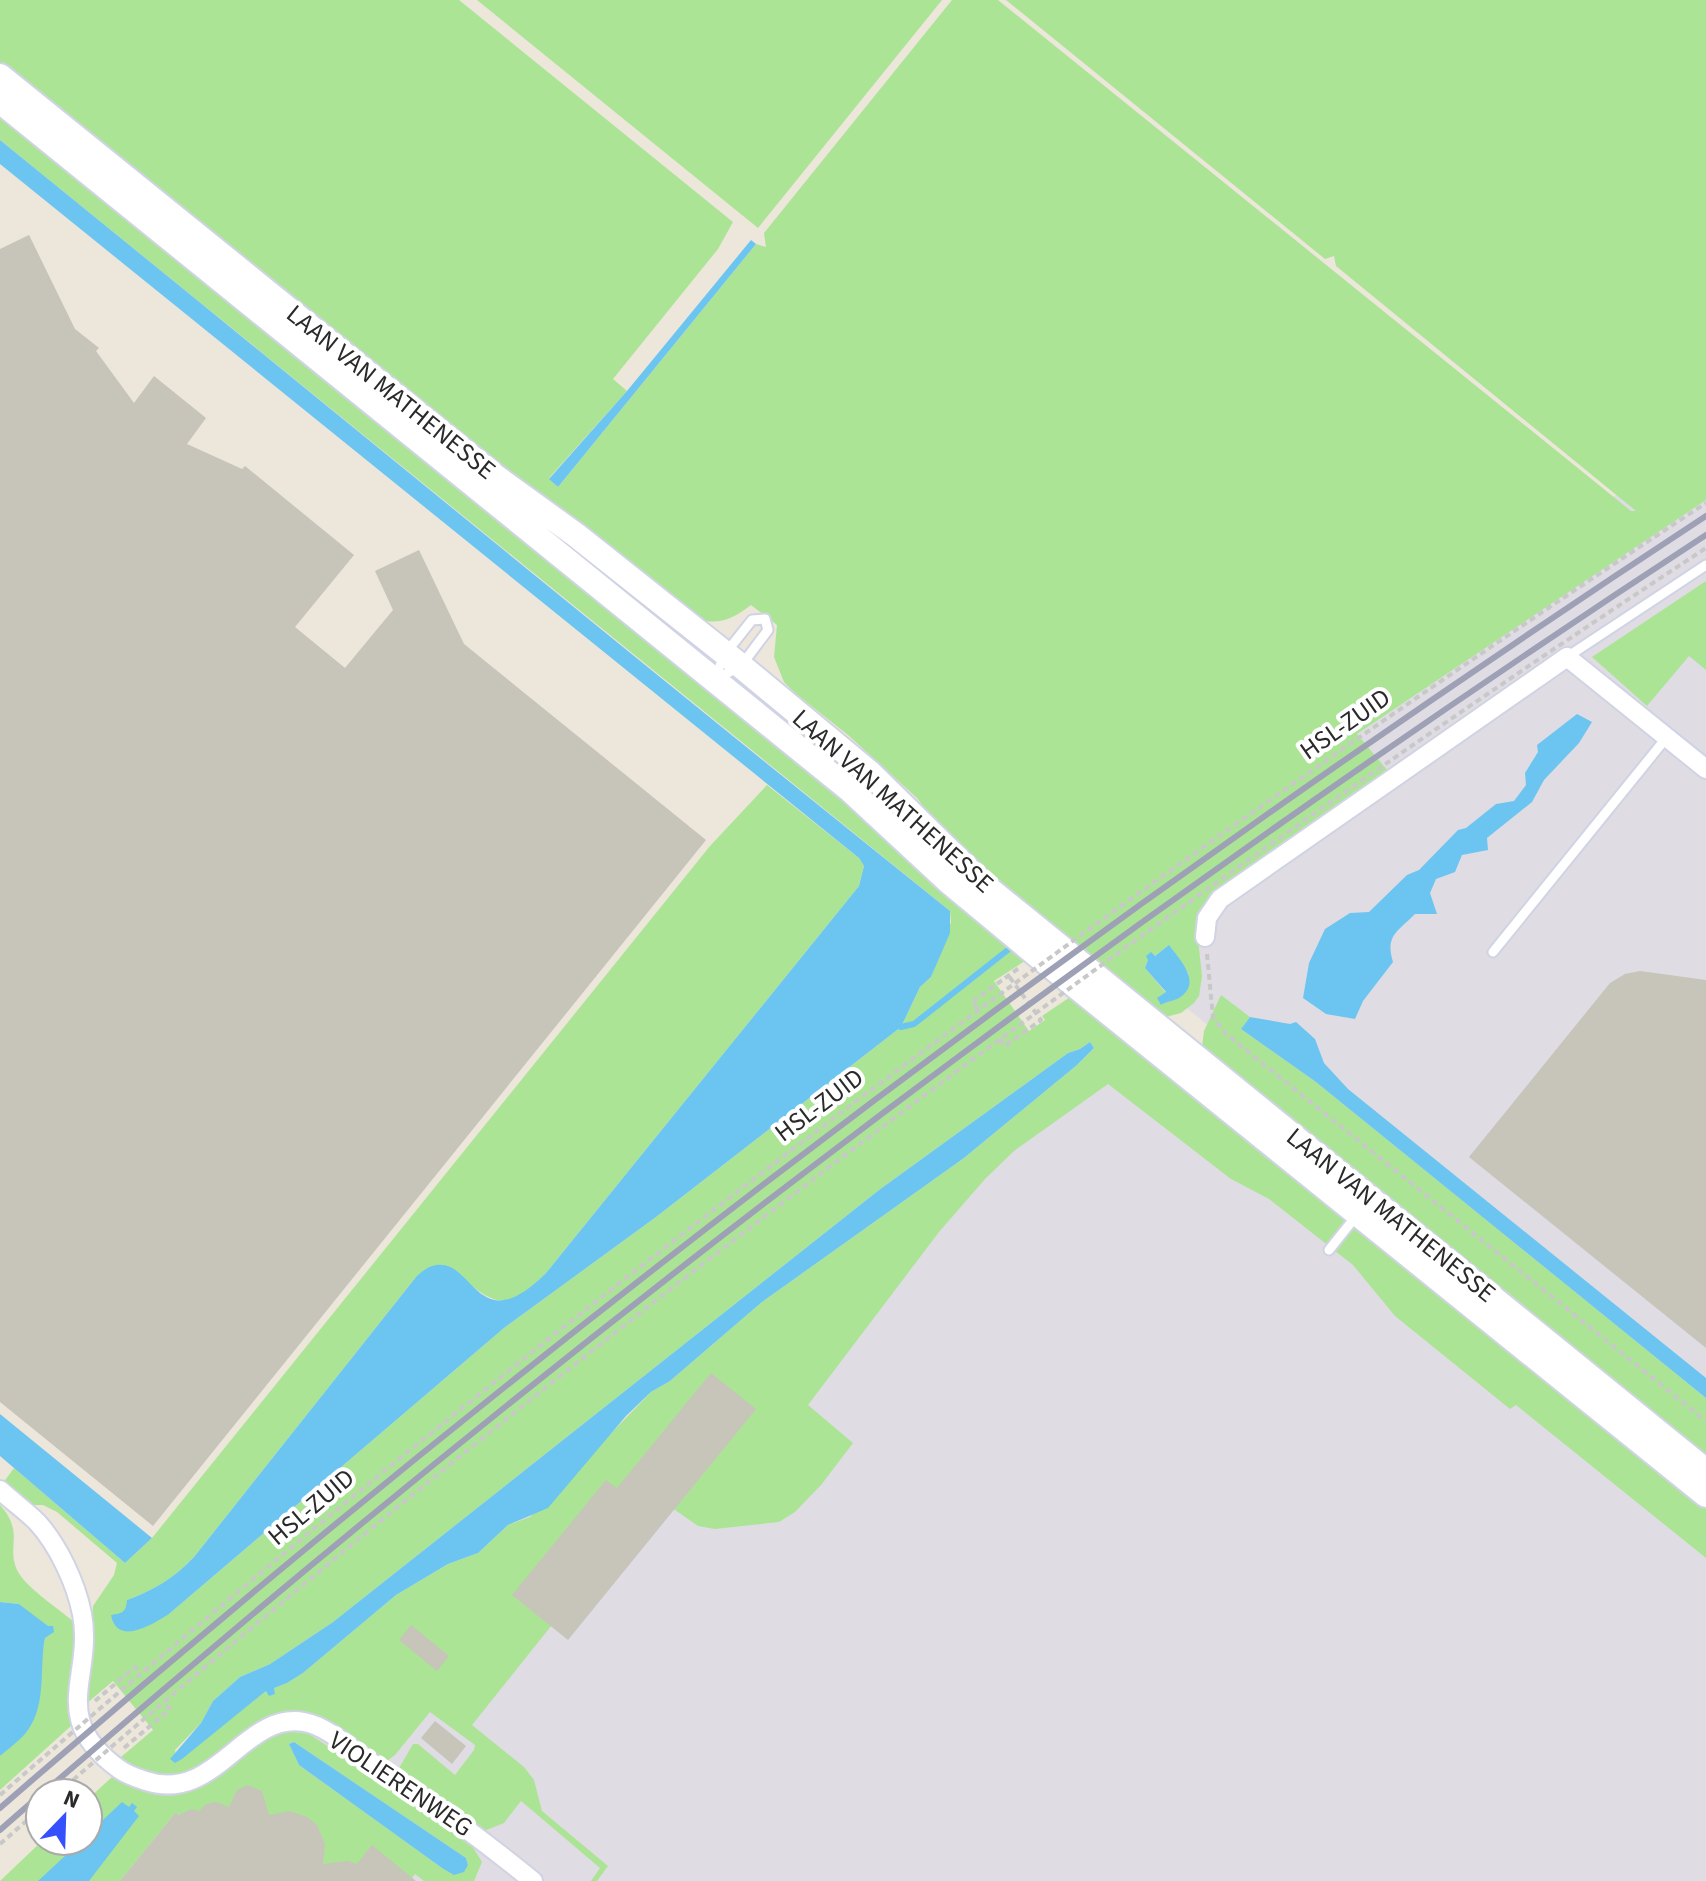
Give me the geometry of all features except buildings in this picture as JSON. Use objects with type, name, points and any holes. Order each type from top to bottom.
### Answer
[{"type":"street","name":"LAAN VAN MATHENESSE","points":[[0,76],[496,477],[576,535],[870,773],[984,885],[1706,1495]]},
{"type":"street","name":"LAAN VAN MATHENESSE","points":[[0,101],[850,790],[937,871],[986,911],[1706,1471]]},
{"type":"street","points":[[1205,937],[1207,918],[1220,899],[1567,657],[1706,769]]},
{"type":"street","name":"VIOLIERENWEG","points":[[0,1490],[36,1521],[70,1578],[83,1615],[84,1632],[78,1714],[92,1742],[121,1771],[166,1786],[184,1783],[217,1767],[270,1727],[286,1722],[304,1722],[324,1731],[405,1785],[533,1881]]},
{"type":"lane","points":[[1567,657],[1706,565]]},
{"type":"lane","points":[[765,619],[768,630],[714,680],[733,660],[752,620],[765,619]]},
{"type":"lane","points":[[1493,952],[1667,737]]},
{"type":"lane","points":[[1329,1250],[1365,1206]]},
{"type":"path","name":"HSL-ZUID","points":[[0,1795],[140,1674],[523,1357],[771,1163],[978,1009],[1327,758],[1706,503]]},
{"type":"path","name":"HSL-ZUID","points":[[77,1777],[384,1518],[587,1354],[844,1155],[1000,1039],[1385,763],[1706,548]]},
{"type":"path","name":"LAAN VAN MATHENESSE","points":[[1205,937],[1213,1018],[1225,1033],[1706,1421]]},
{"type":"path","points":[[978,1009],[972,1002],[1008,975],[1041,1020],[1005,1046],[1000,1039]]},
{"type":"path","points":[[100,1696],[135,1667],[140,1674]]},
{"type":"path","points":[[135,1738],[170,1709],[164,1702]]},
{"type":"path","points":[[0,1844],[24,1823]]},
{"type":"shaded area","points":[[1706,434],[1706,1433],[1039,887]]},
{"type":"shaded area","points":[[1115,1060],[1706,1531],[1706,1881],[88,1881],[148,1807]]},
{"type":"green space","points":[[0,0],[459,0],[733,222],[718,249],[613,379],[627,391],[549,478],[558,487],[756,244],[766,247],[764,233],[952,0],[998,0],[1631,511],[1636,511],[1336,266],[1334,256],[1325,259],[1006,0],[1706,0],[1706,500],[1357,734],[1388,771],[1214,895],[1197,930],[1202,976],[1199,996],[1181,1013],[1162,1018],[960,856],[917,798],[784,682],[774,657],[777,625],[751,605],[720,621],[705,621],[687,615],[0,65]],"holes":[[[1169,946],[1189,974],[1170,1000],[1161,1005],[1166,993],[1145,968],[1148,960]]]},
{"type":"green space","points":[[477,0],[942,0],[758,228]]},
{"type":"green space","points":[[0,108],[834,783],[1031,957],[994,981],[1029,1031],[1045,1020],[1042,1016],[1076,993],[1706,1504],[1706,1558],[1516,1405],[1510,1409],[1395,1316],[1353,1265],[1269,1199],[1231,1179],[1108,1084],[1014,1151],[985,1179],[939,1232],[808,1405],[853,1443],[821,1485],[795,1512],[779,1522],[715,1529],[698,1526],[655,1496],[472,1725],[524,1767],[534,1780],[542,1811],[608,1866],[597,1881],[591,1881],[600,1868],[521,1801],[504,1823],[484,1831],[398,1770],[413,1744],[418,1744],[455,1775],[474,1750],[475,1745],[430,1712],[387,1761],[326,1723],[288,1712],[254,1724],[193,1769],[152,1775],[131,1767],[121,1757],[153,1730],[113,1681],[86,1704],[93,1606],[114,1575],[117,1563],[57,1512],[43,1505],[32,1505],[3,1483],[14,1468],[125,1563],[152,1538],[710,846],[767,785],[859,858],[864,866],[859,886],[533,1286],[511,1299],[501,1300],[481,1293],[457,1273],[416,1277],[194,1557],[163,1583],[127,1600],[127,1609],[123,1613],[169,1614],[504,1328],[656,1217],[901,1027],[920,987],[931,977],[951,922],[950,911],[0,140]],"holes":[[[1090,1042],[1094,1048],[964,1158],[762,1302],[670,1381],[651,1392],[530,1517],[508,1525],[478,1553],[448,1564],[396,1595],[303,1673],[273,1688],[275,1693],[266,1691],[177,1761],[175,1750],[201,1723],[213,1701],[240,1677],[270,1664],[333,1622],[879,1190],[1068,1053]]]},
{"type":"green space","points":[[1706,581],[1706,670],[1689,656],[1647,706],[1592,657]]},
{"type":"green space","points":[[1221,995],[1250,1017],[1241,1029],[1316,1082],[1706,1398],[1706,1462],[1202,1047],[1204,1031]]},
{"type":"green space","points":[[0,1505],[12,1524],[14,1561],[21,1577],[74,1622],[74,1630],[71,1726],[0,1790],[0,1756],[42,1656],[45,1638],[53,1632],[19,1604],[0,1602]]},
{"type":"green space","points":[[287,1731],[309,1734],[424,1809],[471,1844],[482,1862],[474,1881],[424,1881],[415,1874],[410,1881],[262,1881],[176,1812],[120,1881],[0,1881],[25,1857],[104,1857],[104,1784],[112,1777],[143,1791],[169,1795],[190,1792],[243,1755]],"holes":[[[294,1742],[466,1858],[468,1865],[442,1868],[299,1765],[289,1744]]]},
{"type":"water","points":[[0,140],[950,911],[950,933],[931,977],[920,987],[901,1027],[656,1217],[504,1328],[169,1614],[145,1627],[128,1631],[120,1630],[111,1615],[123,1612],[127,1600],[163,1583],[194,1557],[419,1274],[432,1266],[446,1265],[490,1299],[504,1300],[522,1293],[546,1273],[859,886],[864,866],[859,858],[0,164]]},
{"type":"water","points":[[751,240],[756,244],[558,487],[549,479],[627,391]]},
{"type":"water","points":[[1577,714],[1592,722],[1579,743],[1544,780],[1532,802],[1487,838],[1488,850],[1462,855],[1455,872],[1436,879],[1430,893],[1437,914],[1415,914],[1394,935],[1391,946],[1393,962],[1363,1001],[1355,1019],[1326,1014],[1303,998],[1309,963],[1325,929],[1350,913],[1369,912],[1407,875],[1419,870],[1458,830],[1466,828],[1496,804],[1514,801],[1526,785],[1525,773],[1538,752],[1537,745]]},
{"type":"water","points":[[1169,945],[1187,972],[1189,986],[1179,998],[1161,1005],[1157,998],[1166,992],[1145,968],[1146,956],[1151,952],[1155,956]]},
{"type":"water","points":[[1250,1017],[1290,1024],[1296,1022],[1315,1039],[1324,1063],[1348,1089],[1706,1378],[1706,1398],[1316,1082],[1241,1029]]},
{"type":"water","points":[[1090,1042],[1094,1048],[1077,1065],[964,1158],[762,1302],[670,1381],[651,1392],[626,1416],[548,1508],[508,1525],[478,1553],[448,1564],[396,1595],[303,1673],[274,1688],[275,1694],[269,1696],[266,1691],[182,1759],[175,1763],[170,1759],[201,1723],[213,1701],[240,1677],[270,1664],[333,1622],[879,1190],[1068,1053]]},
{"type":"water","points":[[0,1414],[152,1538],[125,1563],[0,1456]]},
{"type":"water","points":[[0,1602],[19,1604],[48,1626],[53,1626],[54,1632],[45,1638],[40,1697],[34,1720],[22,1737],[0,1756]]},
{"type":"water","points":[[294,1742],[466,1858],[468,1865],[464,1872],[454,1875],[442,1868],[299,1765],[289,1744]]},
{"type":"water","points":[[122,1802],[129,1807],[132,1803],[137,1807],[134,1811],[139,1816],[89,1881],[38,1881],[64,1857],[104,1857],[104,1819]]},
{"type":"waterway","points":[[901,1027],[914,1024],[1009,949]]},
{"type":"railway","points":[[0,1808],[410,1463],[619,1296],[831,1133],[1263,817],[1706,516]]},
{"type":"railway","points":[[62,1777],[442,1458],[646,1295],[853,1136],[1062,980],[1274,828],[1706,535]]},
{"type":"railway","points":[[0,1830],[24,1809]]}]
